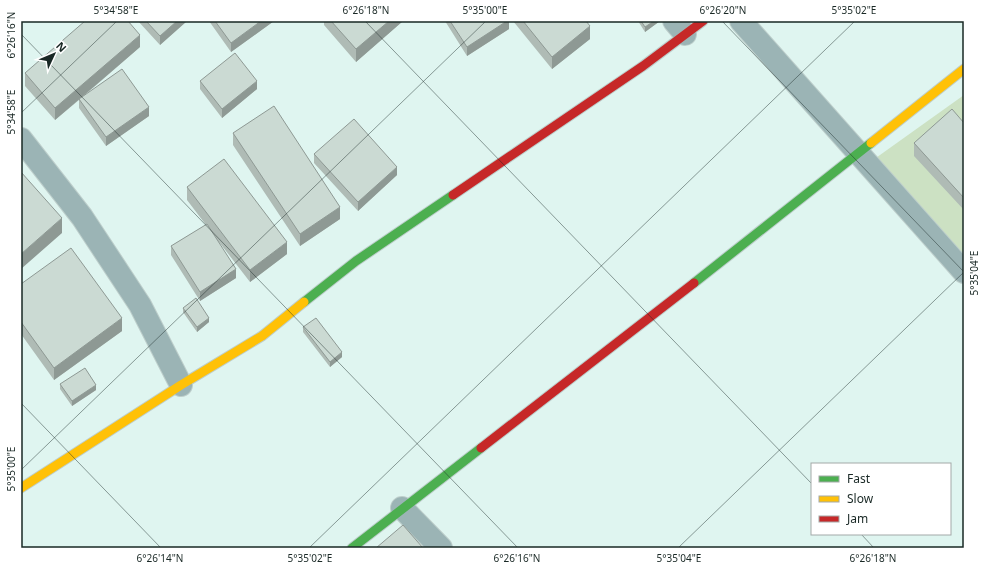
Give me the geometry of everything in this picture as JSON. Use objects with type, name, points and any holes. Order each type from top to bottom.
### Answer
[{"type":"street","points":[[21,488],[181,385],[262,336],[356,261],[643,66],[679,28],[703,21]]},
{"type":"street","points":[[741,21],[964,272]]},
{"type":"street","points":[[352,548],[673,299],[964,68]]},
{"type":"street","points":[[21,139],[82,217],[131,292],[181,385]]},
{"type":"street","points":[[402,508],[440,548]]},
{"type":"green space","points":[[964,95],[964,273],[866,165]]},
{"type":"building","points":[[85,21],[128,21],[140,35],[55,108],[25,73]]},
{"type":"building","points":[[146,21],[177,21],[160,36]]},
{"type":"building","points":[[215,21],[261,21],[231,43]]},
{"type":"building","points":[[331,21],[389,21],[356,49]]},
{"type":"building","points":[[450,21],[507,21],[467,47]]},
{"type":"building","points":[[523,21],[586,21],[590,26],[552,57]]},
{"type":"building","points":[[641,21],[654,21],[645,27]]},
{"type":"building","points":[[235,53],[257,81],[222,109],[200,81]]},
{"type":"building","points":[[122,69],[149,107],[106,137],[79,99]]},
{"type":"building","points":[[274,106],[340,207],[300,234],[233,133]]},
{"type":"building","points":[[952,109],[964,123],[964,198],[914,143]]},
{"type":"building","points":[[354,119],[397,167],[358,202],[314,154]]},
{"type":"building","points":[[224,159],[287,242],[250,270],[187,187]]},
{"type":"building","points":[[21,172],[62,218],[21,254]]},
{"type":"building","points":[[207,224],[236,269],[200,292],[171,246]]},
{"type":"building","points":[[71,248],[122,318],[54,368],[21,322],[21,284]]},
{"type":"building","points":[[196,298],[209,318],[197,327],[183,308]]},
{"type":"building","points":[[316,318],[342,352],[330,362],[303,327]]},
{"type":"building","points":[[85,368],[96,385],[72,401],[60,384]]},
{"type":"building","points":[[403,525],[423,548],[376,548]]},
{"type":"traffic: fast","points":[[694,283],[871,143]]},
{"type":"traffic: fast","points":[[304,302],[356,261],[453,195]]},
{"type":"traffic: fast","points":[[352,548],[481,448]]},
{"type":"traffic: slow","points":[[871,143],[964,69]]},
{"type":"traffic: slow","points":[[21,488],[181,385],[262,336],[304,302]]},
{"type":"traffic: jam","points":[[453,195],[643,66],[703,21]]},
{"type":"traffic: jam","points":[[481,448],[694,283]]}]
